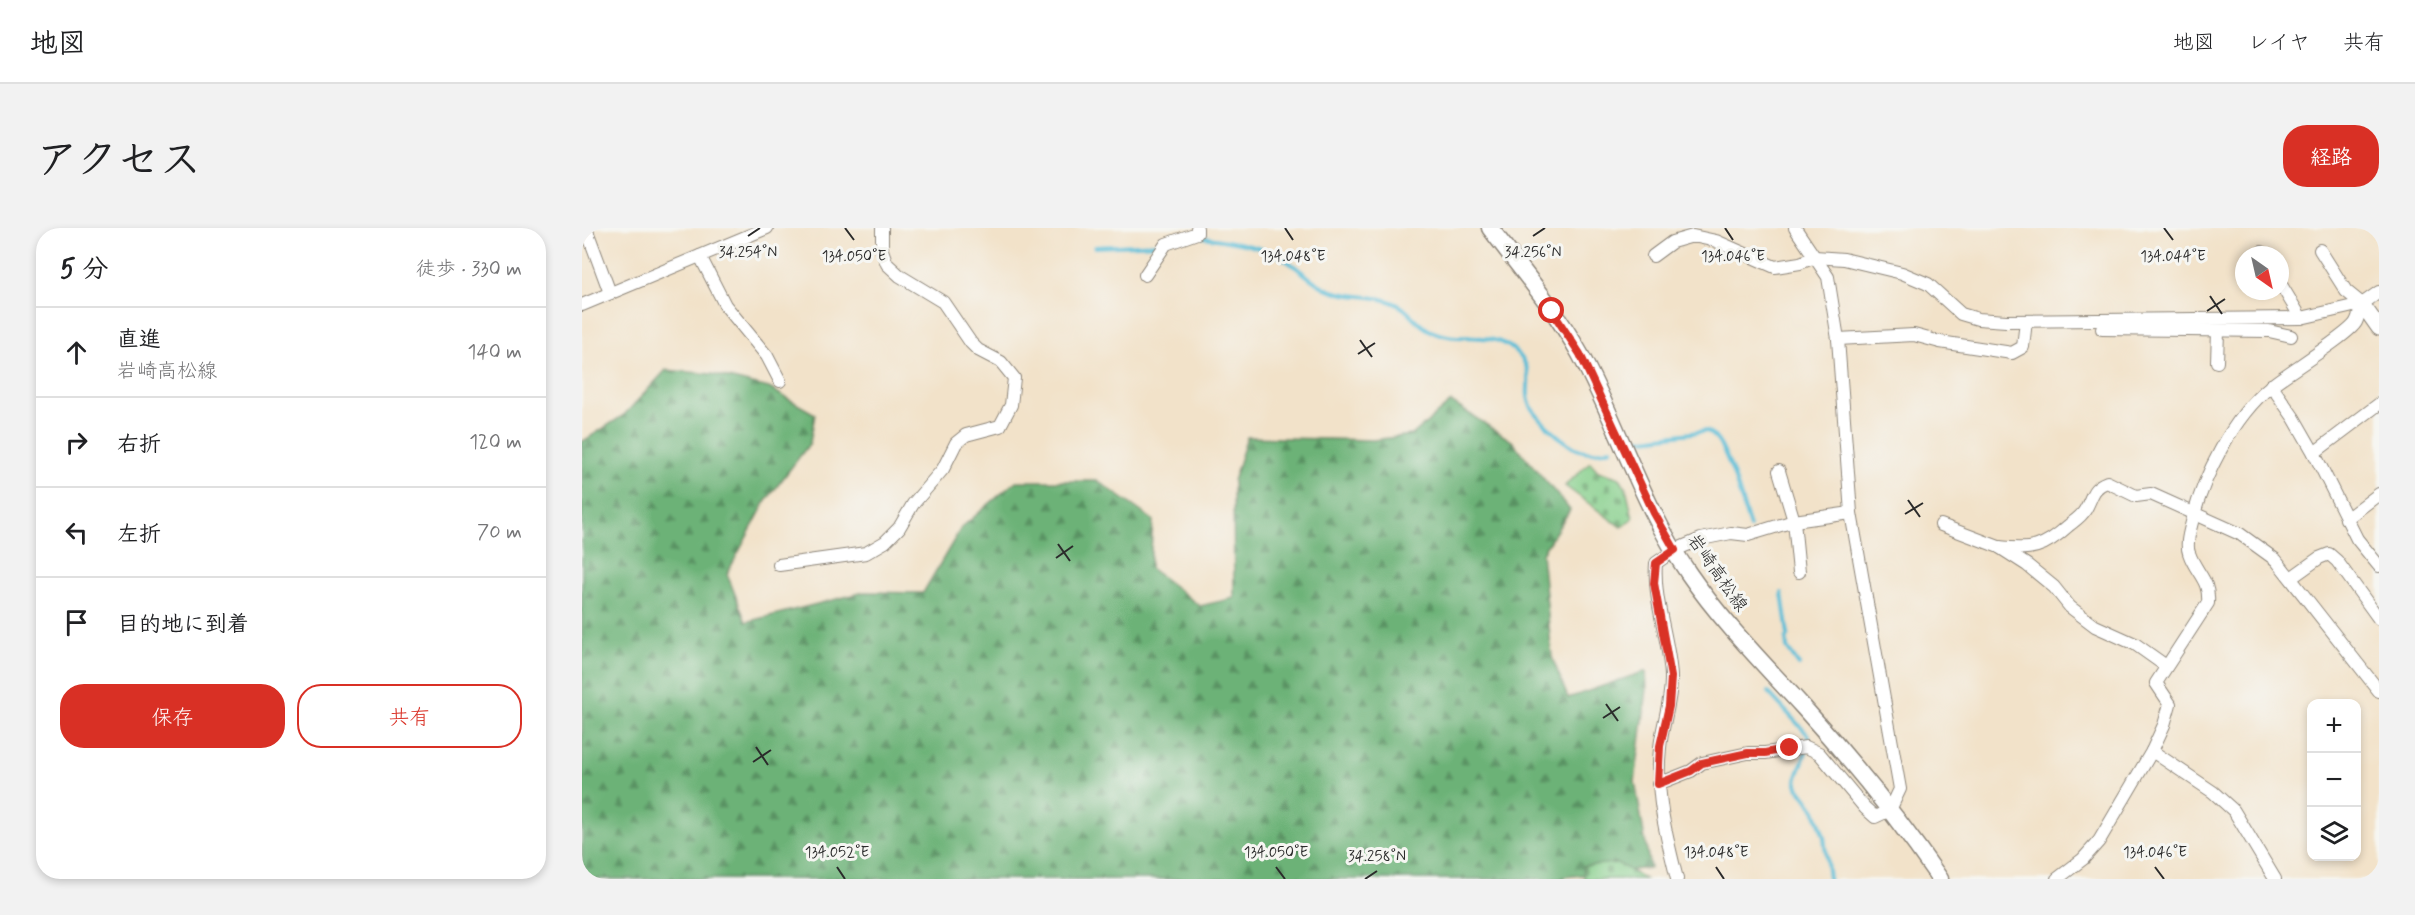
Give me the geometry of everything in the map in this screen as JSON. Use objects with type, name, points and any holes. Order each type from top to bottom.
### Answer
[{"type":"main road","name":"岩崎高松線","points":[[1490,228],[1552,311],[1580,354],[1654,513],[1689,573],[1737,634],[1890,810],[1940,879]]},
{"type":"street","points":[[586,228],[610,293]]},
{"type":"street","points":[[582,305],[767,228]]},
{"type":"street","points":[[779,565],[866,553],[885,542],[899,528],[913,504],[943,470],[956,443],[966,435],[1000,426],[1011,405],[1014,378],[1001,362],[978,350],[971,343],[943,302],[900,276],[887,264],[882,250],[882,228]]},
{"type":"street","points":[[1145,275],[1166,244],[1197,233],[1197,228]]},
{"type":"street","points":[[1658,784],[1691,771],[1702,763],[1748,753],[1806,747],[1819,753],[1864,808],[1875,817],[1890,810],[1900,789],[1851,513],[1838,339],[1828,277],[1796,228]]},
{"type":"street","points":[[1653,256],[1672,242],[1693,236],[1716,241],[1775,267],[1800,263],[1815,257],[1844,259],[1902,273],[1928,284],[1961,314],[1978,319],[2067,321],[2301,318],[2362,304],[2379,292]]},
{"type":"street","points":[[2320,250],[2346,291],[2362,304],[2379,328]]},
{"type":"street","points":[[700,256],[725,305],[767,356],[780,381]]},
{"type":"street","points":[[2289,297],[2301,318]]},
{"type":"street","points":[[2057,879],[2083,859],[2099,841],[2152,751],[2164,724],[2170,704],[2156,683],[2208,603],[2209,591],[2206,582],[2188,552],[2189,536],[2206,481],[2229,436],[2253,402],[2271,385],[2355,324],[2362,304]]},
{"type":"street","points":[[1838,339],[1914,335],[1940,342],[2012,353],[2023,347],[2026,321]]},
{"type":"street","points":[[2067,321],[2067,328],[2269,331],[2291,336]]},
{"type":"street","points":[[2217,362],[2218,331]]},
{"type":"street","points":[[2271,385],[2294,418],[2314,453],[2346,519],[2379,566]]},
{"type":"street","points":[[2314,453],[2379,404]]},
{"type":"street","points":[[1779,471],[1794,521],[1799,572]]},
{"type":"street","points":[[1999,547],[2031,549],[2053,540],[2082,515],[2097,485],[2107,482],[2136,496],[2151,494],[2240,534],[2261,548],[2292,578],[2379,691]]},
{"type":"street","points":[[2346,519],[2379,494]]},
{"type":"street","points":[[1677,879],[1662,816],[1658,784],[1660,746],[1669,706],[1671,677],[1654,583],[1656,563],[1675,550],[1701,539],[1731,533],[1748,535],[1794,521],[1851,513]]},
{"type":"street","points":[[1941,525],[1999,547],[2054,586],[2070,607],[2095,626],[2135,644],[2166,666]]},
{"type":"street","points":[[2292,578],[2319,558],[2329,554],[2337,561],[2379,619]]},
{"type":"street","points":[[2152,751],[2213,792],[2234,811],[2276,879]]},
{"type":"green space","points":[[666,370],[712,374],[769,388],[815,414],[810,443],[766,501],[727,574],[746,622],[864,592],[923,593],[961,528],[1016,481],[1098,481],[1153,520],[1150,568],[1200,606],[1234,598],[1233,481],[1247,437],[1373,440],[1412,435],[1451,402],[1512,441],[1570,510],[1542,553],[1552,657],[1568,698],[1646,671],[1647,689],[1635,782],[1650,868],[1565,877],[1564,879],[582,879],[582,442],[624,415]]},
{"type":"green space","points":[[1590,462],[1598,471],[1620,478],[1626,488],[1633,518],[1621,527],[1565,486]]},
{"type":"green space","points":[[1617,863],[1645,879],[1584,879],[1583,866]]},
{"type":"waterway","points":[[1204,237],[1268,251],[1332,291],[1395,303],[1423,326],[1441,335],[1484,338],[1504,344],[1522,358],[1528,373],[1529,401],[1548,427],[1578,449],[1595,452],[1611,449]]},
{"type":"waterway","points":[[1095,247],[1159,244]]},
{"type":"waterway","points":[[1636,440],[1707,431],[1715,437],[1728,460],[1750,527]]},
{"type":"waterway","points":[[1782,593],[1788,635],[1787,648],[1799,665]]},
{"type":"waterway","points":[[1768,692],[1809,736],[1806,742]]},
{"type":"waterway","points":[[1806,752],[1796,780],[1798,787],[1815,810],[1824,837],[1829,879]]},
{"type":"route","points":[[1552,311],[1580,354],[1654,513],[1675,550],[1656,563],[1654,583],[1662,615],[1671,677],[1669,706],[1660,746],[1658,784],[1691,771],[1702,763],[1748,753],[1765,753],[1790,748]]}]
